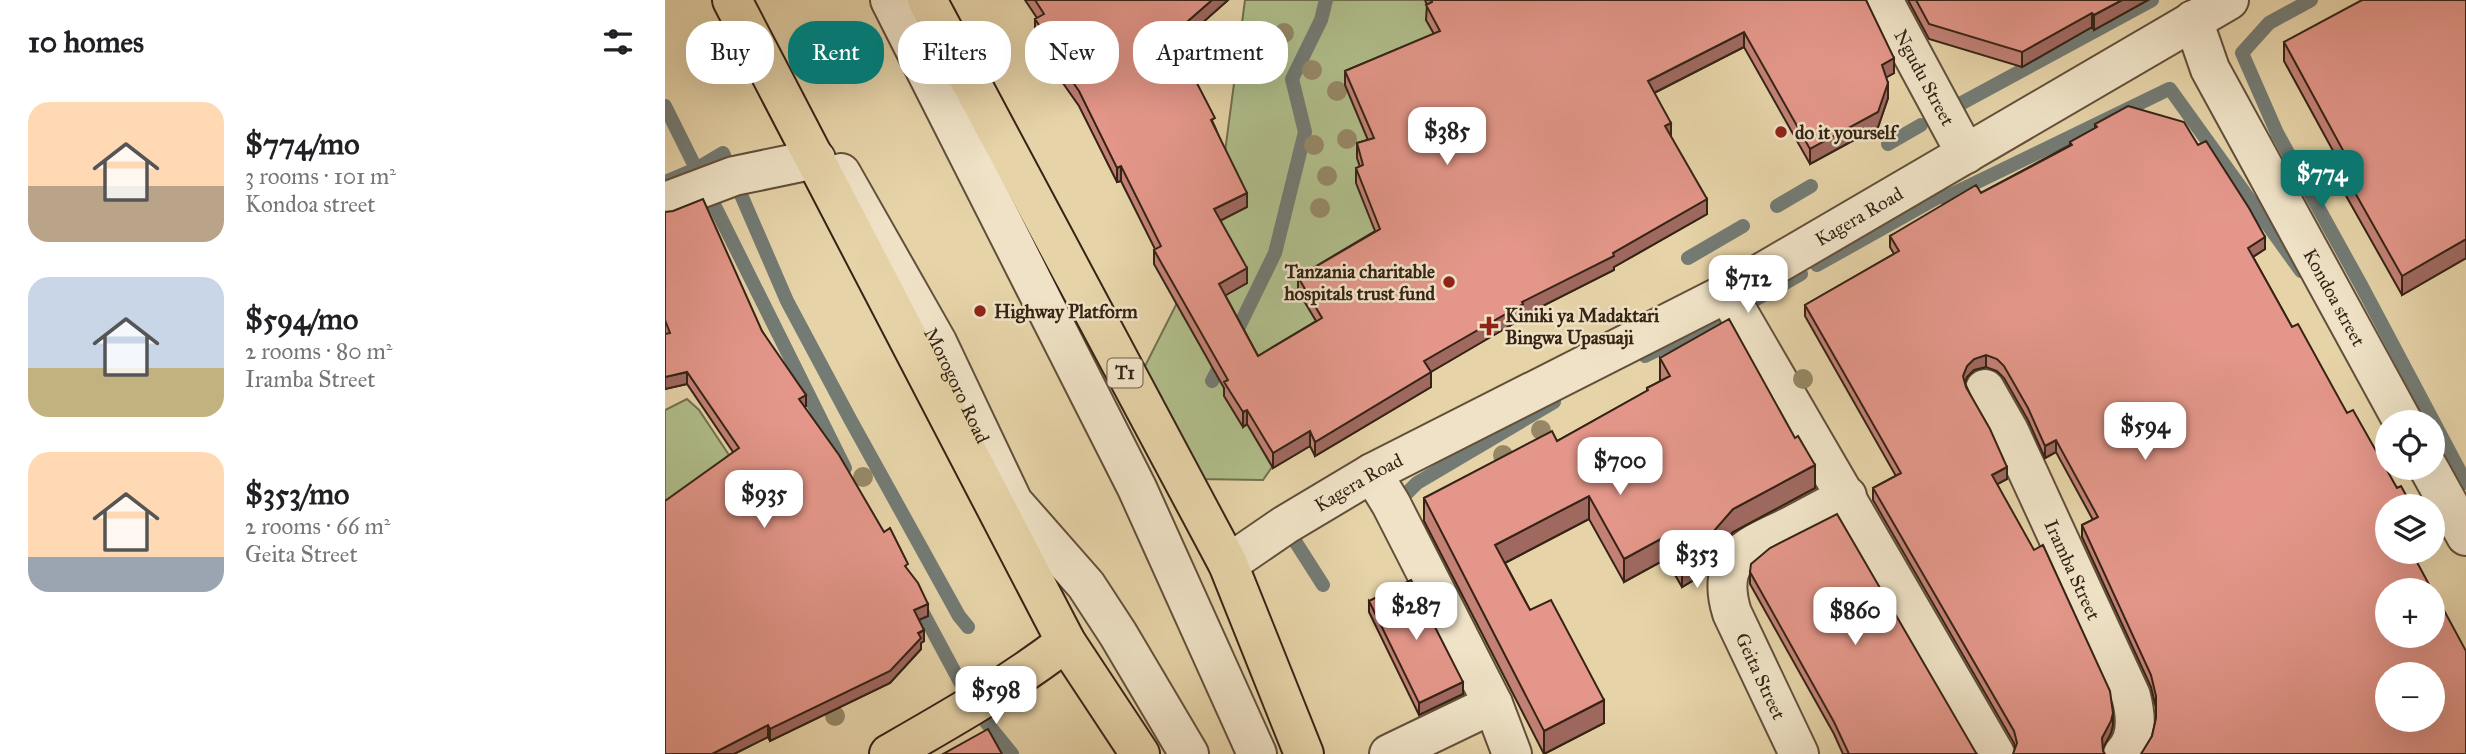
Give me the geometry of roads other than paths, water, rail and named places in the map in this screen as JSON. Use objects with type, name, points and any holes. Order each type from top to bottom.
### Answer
[{"type":"main road","name":"Morogoro Road","points":[[732,0],[1066,642],[1140,754]]},
{"type":"main road","name":"T1","points":[[927,0],[1228,564],[1304,754]]},
{"type":"main road","points":[[889,754],[983,700],[1066,642]]},
{"type":"street","name":"Morogoro Road","points":[[748,0],[785,73],[937,342],[1013,502],[1086,585],[1189,754]]},
{"type":"street","points":[[890,0],[1137,488],[1257,754]]},
{"type":"street","name":"Ngudu Street","points":[[1884,0],[1966,154]]},
{"type":"street","name":"Kagera Road","points":[[1228,564],[1285,525],[1372,473],[1727,293],[2229,0]]},
{"type":"street","name":"Kondoa street","points":[[2193,20],[2210,69],[2396,410]]},
{"type":"street","points":[[665,202],[734,176],[815,159]]},
{"type":"street","points":[[1727,293],[1995,754]]},
{"type":"street","name":"Iramba Street","points":[[1985,389],[2009,431],[2131,696],[2136,714],[2133,736],[2129,748],[2123,754]]},
{"type":"street","points":[[1372,473],[1391,504],[1493,704],[1512,754]]},
{"type":"street","points":[[2435,480],[2466,537]]},
{"type":"street","name":"Geita Street","points":[[1799,754],[1732,613],[1726,596],[1727,579],[1733,563],[1745,548],[1847,496]]},
{"type":"street","points":[[1388,754],[1493,704]]},
{"type":"waterway","points":[[1233,339],[1275,253],[1305,132],[1292,79],[1321,20],[1326,0]]},
{"type":"waterway","points":[[1960,104],[2152,0]]},
{"type":"waterway","points":[[2311,0],[2269,23],[2242,53],[2277,133],[2466,483]]},
{"type":"waterway","points":[[1817,265],[1942,195],[1944,198],[2169,89]]},
{"type":"waterway","points":[[2170,89],[2301,271]]},
{"type":"waterway","points":[[665,106],[845,468]]},
{"type":"waterway","points":[[1888,144],[1921,125]]},
{"type":"waterway","points":[[665,182],[696,169],[723,153],[787,301],[959,616],[968,627]]},
{"type":"waterway","points":[[1777,206],[1811,186]]},
{"type":"waterway","points":[[1688,258],[1743,226]]},
{"type":"waterway","points":[[1753,301],[1801,274]]},
{"type":"waterway","points":[[1645,356],[1732,313]]},
{"type":"waterway","points":[[1212,381],[1224,358]]},
{"type":"waterway","points":[[1407,493],[1417,483],[1554,402]]},
{"type":"waterway","points":[[1286,527],[1323,585]]},
{"type":"waterway","points":[[916,600],[973,706],[1012,754]]},
{"type":"place","name":"do it yourself","points":[[1781,132]]},
{"type":"place","name":"Tanzania charitable hospitals trust fund","points":[[1449,282]]},
{"type":"place","name":"Highway Platform","points":[[980,311]]},
{"type":"place","name":"Kiniki ya Madaktari Bingwa Upasuaji","points":[[1489,326]]}]
